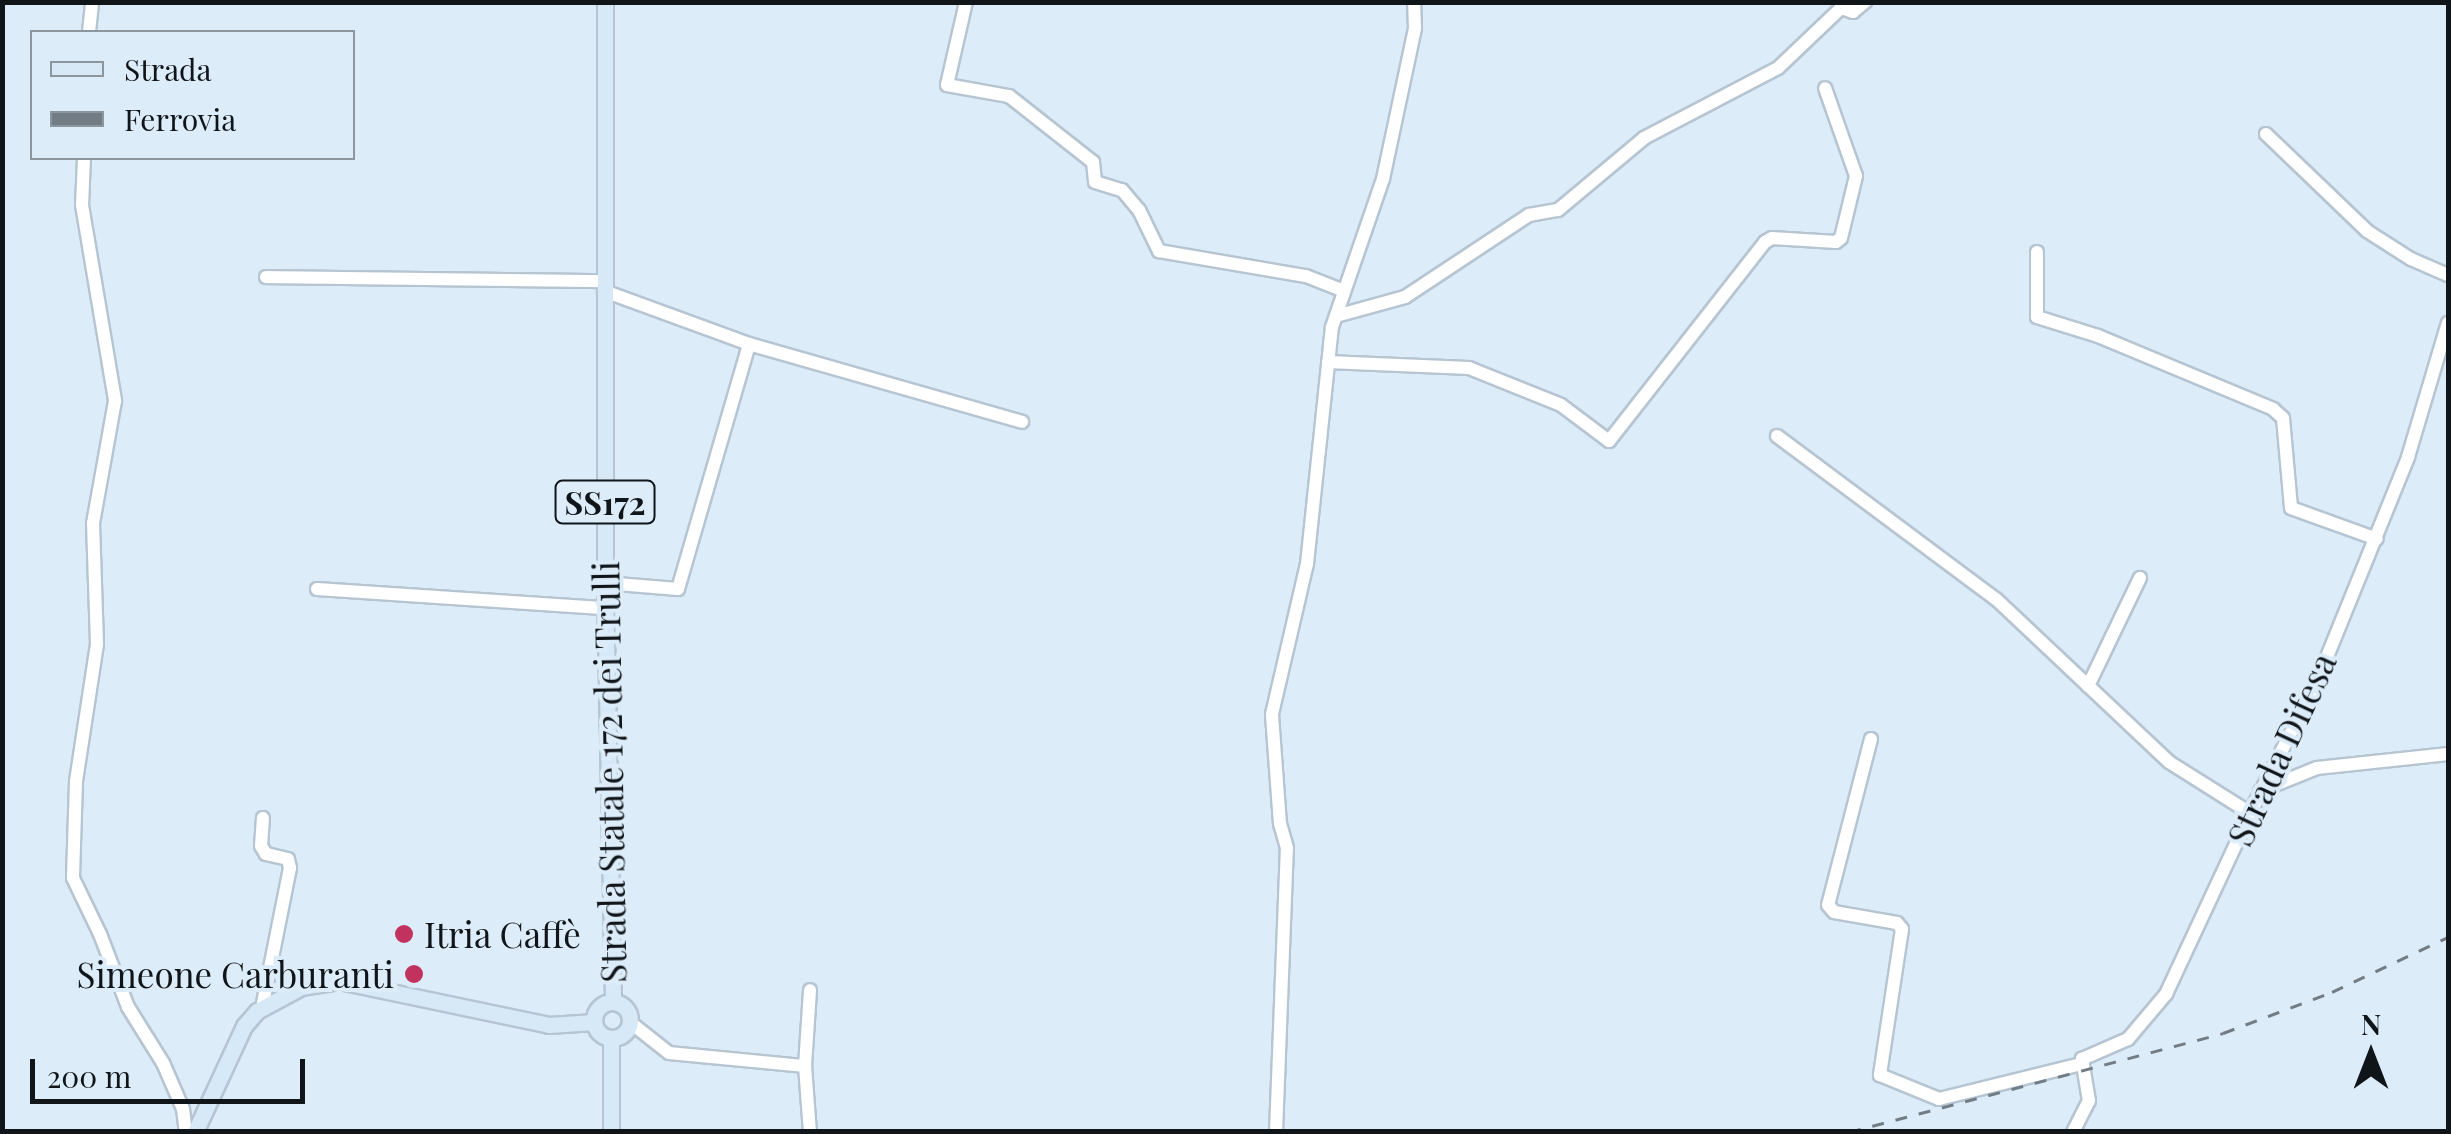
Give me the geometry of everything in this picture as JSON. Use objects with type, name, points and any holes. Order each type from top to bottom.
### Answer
[{"type":"main road","name":"Strada Statale 172 dei Trulli","points":[[604,2],[605,608],[613,1001]]},
{"type":"main road","points":[[195,1132],[235,1041],[262,1008],[301,987],[339,981],[549,1025],[594,1022]]},
{"type":"main road","name":"Strada Statale 172 dei Trulli","points":[[613,1001],[628,1010],[631,1022],[622,1036],[611,1038],[600,1033],[594,1022],[598,1007],[613,1001]]},
{"type":"main road","points":[[611,1038],[611,1132]]},
{"type":"street","points":[[89,30],[92,2]]},
{"type":"street","points":[[966,2],[948,85],[1009,96],[1093,162],[1096,182],[1122,190],[1139,210],[1158,251],[1306,276],[1344,291]]},
{"type":"street","points":[[1276,1132],[1287,848],[1280,824],[1272,714],[1307,564],[1336,316],[1383,179],[1415,28],[1414,2]]},
{"type":"street","points":[[1336,316],[1405,298],[1529,215],[1558,210],[1644,138],[1778,68],[1841,8],[1853,12],[1865,2]]},
{"type":"street","points":[[1328,362],[1469,368],[1561,405],[1609,441],[1765,242],[1772,238],[1836,242],[1841,238],[1856,176],[1825,88]]},
{"type":"street","points":[[2266,134],[2367,231],[2411,259],[2448,275]]},
{"type":"street","points":[[84,160],[82,205],[115,401],[93,523],[97,644],[76,780],[72,878],[100,934],[128,1008],[163,1063],[183,1109],[186,1132]]},
{"type":"street","points":[[2037,252],[2037,317],[2098,336],[2272,408],[2283,418],[2291,508],[2377,539]]},
{"type":"street","points":[[266,276],[604,286],[749,344],[1022,422]]},
{"type":"street","name":"Strada Difesa","points":[[1871,739],[1828,905],[1834,912],[1897,923],[1902,929],[1880,1074],[1939,1099],[2082,1064],[2084,1057],[2128,1039],[2166,994],[2260,791],[2316,684],[2377,539],[2448,324]]},
{"type":"street","points":[[605,584],[678,588],[749,344]]},
{"type":"street","points":[[1777,436],[1996,599],[2169,762],[2250,813]]},
{"type":"street","points":[[2088,686],[2140,578]]},
{"type":"street","points":[[317,589],[605,608]]},
{"type":"street","points":[[2260,791],[2299,772],[2448,754]]},
{"type":"street","points":[[2276,760],[2299,772]]},
{"type":"street","points":[[262,1008],[290,868],[288,859],[266,854],[262,846],[263,818]]},
{"type":"street","points":[[810,990],[804,1066],[810,1132]]},
{"type":"street","points":[[631,1022],[670,1052],[804,1066]]},
{"type":"street","points":[[2073,1132],[2089,1101],[2082,1064]]},
{"type":"railway","points":[[1849,1132],[2223,1033],[2332,992],[2448,937]]},
{"type":"place","name":"Itria Caffè","points":[[404,934]]},
{"type":"place","name":"Simeone Carburanti","points":[[414,974]]}]
